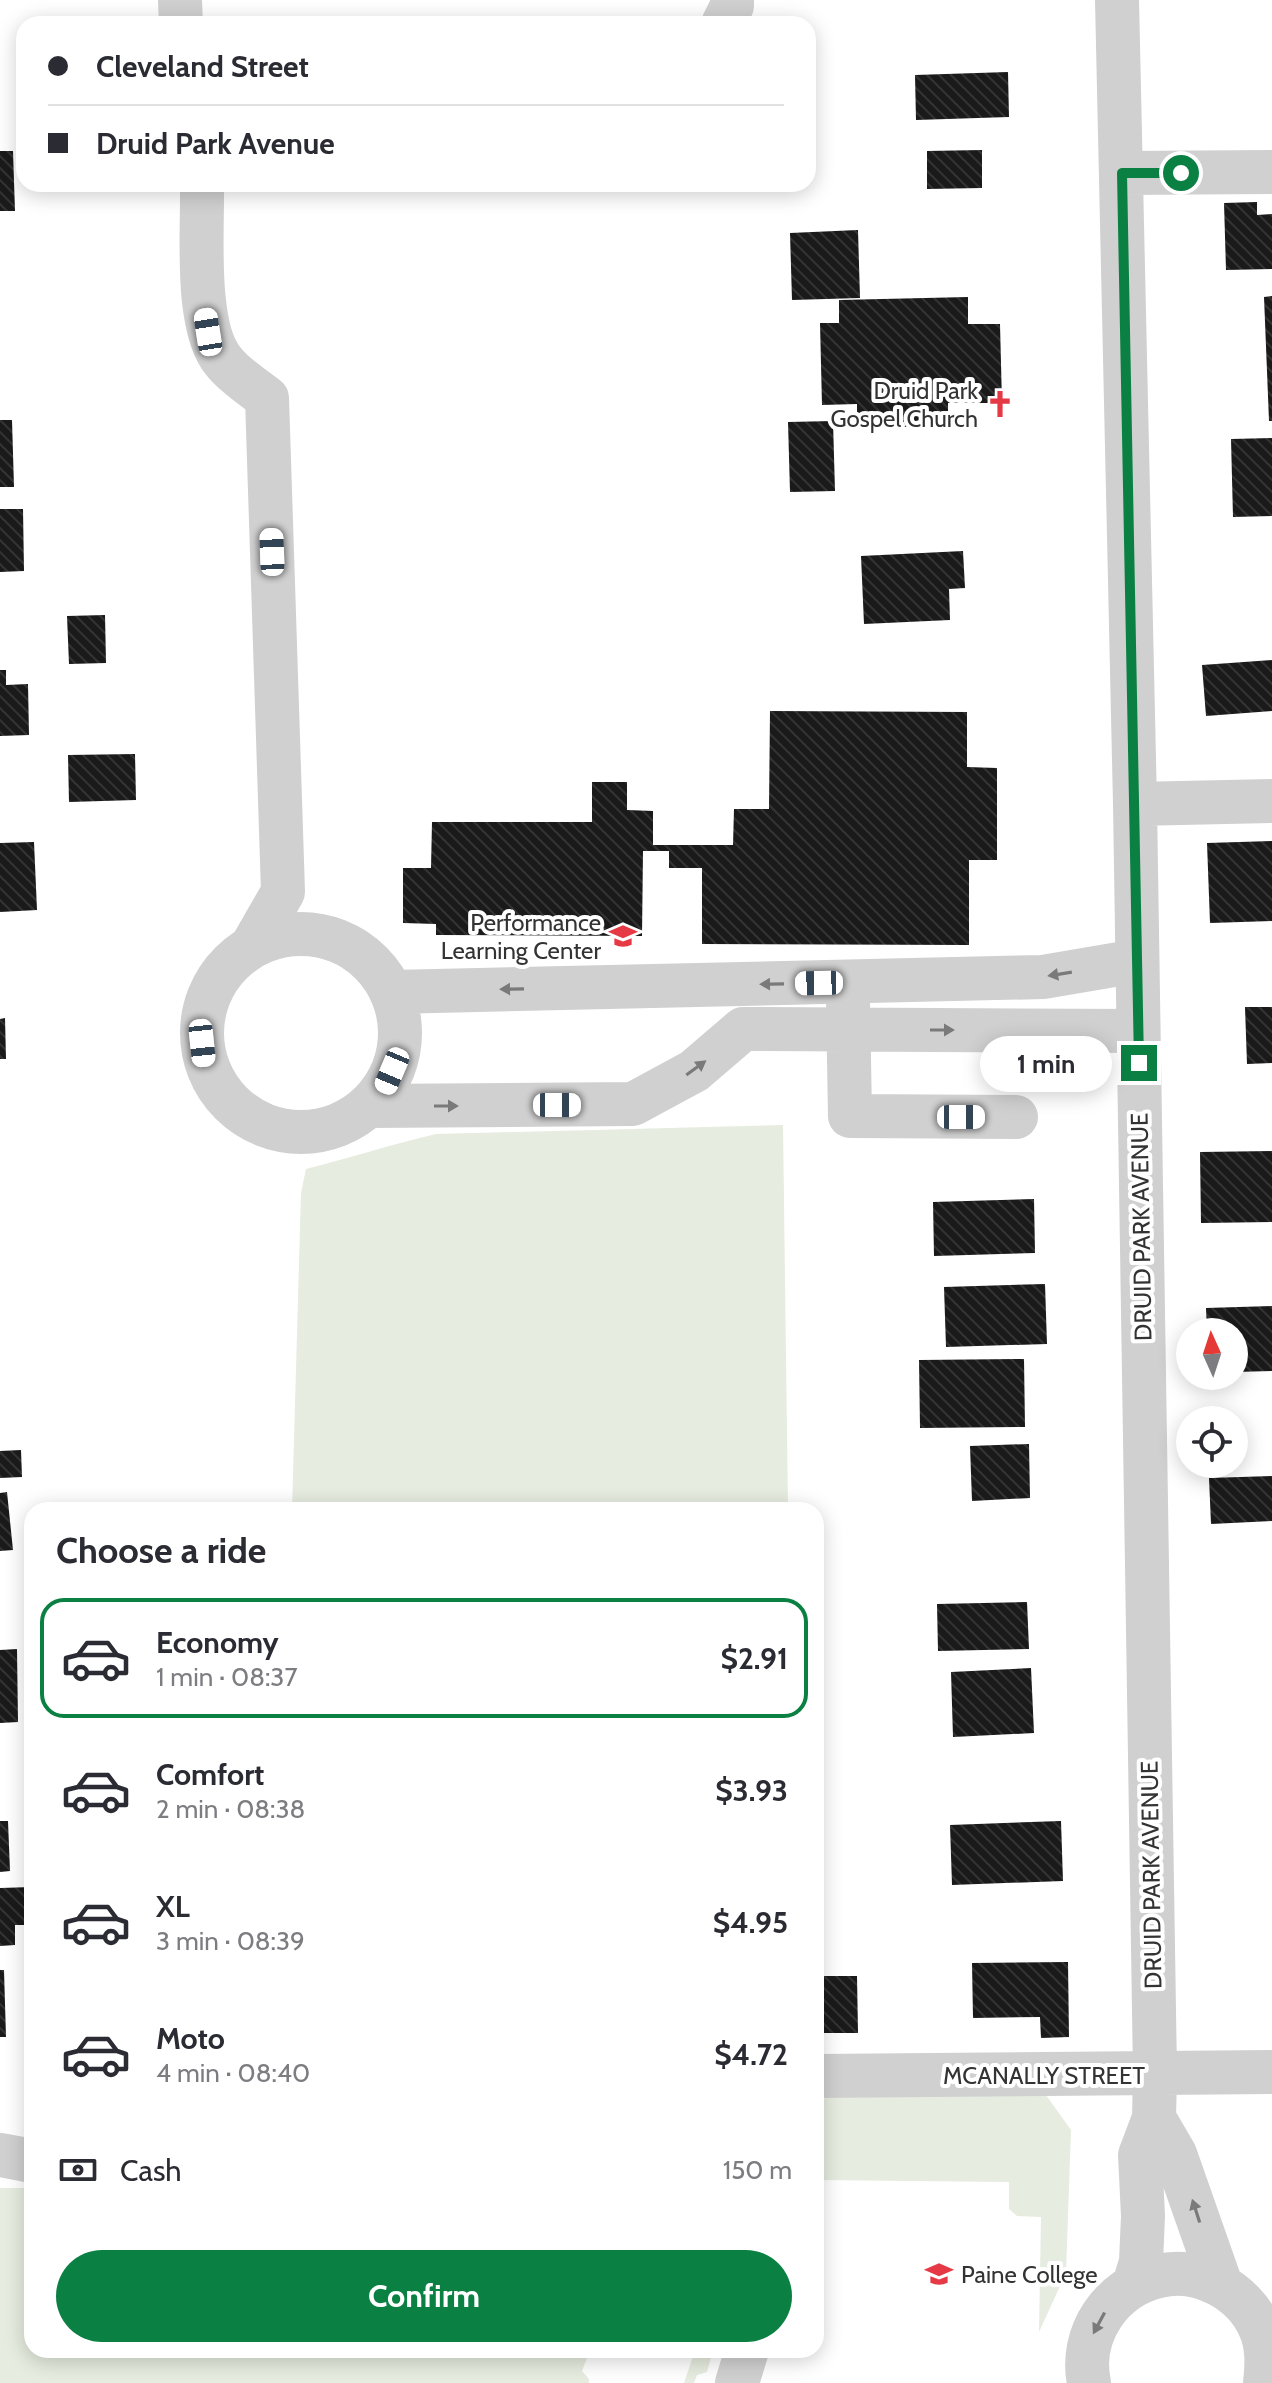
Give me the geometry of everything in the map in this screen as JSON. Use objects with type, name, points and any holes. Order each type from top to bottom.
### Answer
[{"type":"street","name":"DRUID PARK AVENUE","points":[[1117,0],[1135,804],[1155,2074],[1154,2118],[1140,2155],[1143,2216],[1141,2262],[1134,2285]]},
{"type":"street","points":[[1122,173],[1272,172]]},
{"type":"street","points":[[202,192],[204,306],[208,332],[223,362],[267,398],[283,892],[252,946]]},
{"type":"street","points":[[1135,804],[1272,801]]},
{"type":"street","points":[[283,892],[316,935]]},
{"type":"street","points":[[283,935],[316,935],[347,945],[374,964],[392,992],[401,1023],[398,1056],[385,1086],[364,1111],[335,1127],[303,1133],[270,1128],[260,1123],[241,1113],[218,1089],[204,1059],[201,1026],[208,995],[226,967],[252,946],[283,935]]},
{"type":"street","points":[[392,992],[1043,977],[1137,961]]},
{"type":"street","points":[[847,982],[850,1116],[1016,1117]]},
{"type":"street","points":[[368,1106],[633,1104],[694,1071],[743,1029],[1138,1031]]},
{"type":"street","name":"MCANALLY STREET","points":[[824,2076],[1272,2072]]},
{"type":"street","points":[[1154,2118],[1175,2154],[1221,2285]]},
{"type":"street","points":[[0,2155],[24,2159]]},
{"type":"street","points":[[1089,2383],[1088,2352],[1095,2325],[1112,2302],[1134,2285],[1161,2275],[1192,2275],[1221,2285],[1263,2320],[1261,2330],[1268,2360],[1265,2383]]},
{"type":"street","points":[[737,2383],[745,2358]]},
{"type":"shaded area","points":[[783,1125],[788,1502],[292,1502],[301,1193],[306,1169],[436,1134]]},
{"type":"shaded area","points":[[1046,2095],[1071,2130],[1066,2273],[1039,2332],[1041,2217],[1017,2216],[1009,2209],[1009,2182],[824,2180],[824,2099],[833,2096]]},
{"type":"shaded area","points":[[0,2188],[24,2188],[24,2358],[587,2358],[582,2371],[589,2379],[589,2383],[0,2383]]},
{"type":"shaded area","points":[[692,2358],[711,2358],[707,2372],[697,2375],[694,2383],[684,2383]]},
{"type":"building","points":[[1008,72],[1009,117],[916,120],[915,75]]},
{"type":"building","points":[[982,150],[982,188],[927,189],[927,151]]},
{"type":"building","points":[[0,151],[13,151],[15,211],[0,211]]},
{"type":"building","points":[[1257,202],[1257,215],[1272,214],[1272,269],[1226,270],[1224,203]]},
{"type":"building","points":[[858,230],[860,298],[792,300],[790,233]]},
{"type":"building","points":[[1272,296],[1272,421],[1269,421],[1264,297]]},
{"type":"building","points":[[968,297],[968,324],[1000,324],[1002,403],[948,403],[948,426],[857,428],[857,404],[822,405],[820,323],[839,323],[839,300]]},
{"type":"building","points":[[0,420],[12,420],[14,487],[0,487]]},
{"type":"building","points":[[833,421],[835,491],[790,492],[788,422]]},
{"type":"building","points":[[1272,438],[1272,516],[1233,517],[1231,439]]},
{"type":"building","points":[[0,509],[23,509],[24,571],[0,572]]},
{"type":"building","points":[[963,551],[965,588],[949,589],[950,620],[864,624],[861,556]]},
{"type":"building","points":[[105,615],[106,663],[69,664],[67,616]]},
{"type":"building","points":[[1272,660],[1272,711],[1206,716],[1202,665]]},
{"type":"building","points":[[0,670],[6,670],[6,685],[28,684],[29,735],[0,736]]},
{"type":"building","points":[[770,711],[967,712],[967,767],[997,768],[997,860],[969,860],[969,945],[702,944],[702,868],[669,868],[669,851],[643,851],[642,936],[436,935],[436,924],[403,923],[403,868],[431,868],[432,822],[592,822],[592,782],[627,782],[627,810],[653,811],[653,845],[733,845],[734,809],[769,809]]},
{"type":"building","points":[[135,754],[136,800],[69,802],[68,755]]},
{"type":"building","points":[[1272,841],[1272,921],[1210,923],[1207,843]]},
{"type":"building","points":[[34,842],[37,910],[0,912],[0,843]]},
{"type":"building","points":[[1245,1007],[1272,1007],[1272,1063],[1247,1064]]},
{"type":"building","points":[[5,1018],[6,1059],[0,1059],[0,1019]]},
{"type":"building","points":[[1272,1151],[1272,1222],[1201,1223],[1200,1152]]},
{"type":"building","points":[[1034,1199],[1035,1253],[934,1256],[933,1202]]},
{"type":"building","points":[[1045,1284],[1047,1344],[946,1347],[944,1287]]},
{"type":"building","points":[[1272,1306],[1272,1371],[1248,1372],[1248,1318],[1206,1318],[1206,1308]]},
{"type":"building","points":[[1024,1359],[1025,1427],[920,1428],[919,1360]]},
{"type":"building","points":[[1029,1444],[1030,1498],[972,1501],[970,1446]]},
{"type":"building","points":[[21,1450],[22,1477],[0,1478],[0,1451]]},
{"type":"building","points":[[1272,1476],[1272,1521],[1211,1524],[1209,1478]]},
{"type":"building","points":[[7,1492],[13,1550],[0,1551],[0,1493]]},
{"type":"building","points":[[1027,1602],[1029,1649],[938,1651],[937,1604]]},
{"type":"building","points":[[17,1649],[18,1722],[0,1723],[0,1650]]},
{"type":"building","points":[[1031,1668],[1034,1733],[953,1737],[951,1672]]},
{"type":"building","points":[[0,1821],[8,1821],[10,1871],[0,1872]]},
{"type":"building","points":[[1061,1821],[1063,1881],[952,1885],[950,1825]]},
{"type":"building","points":[[24,1887],[24,1925],[15,1925],[15,1945],[0,1946],[0,1888]]},
{"type":"building","points":[[1068,1962],[1069,2037],[1041,2038],[1040,2017],[973,2018],[972,1963]]},
{"type":"building","points":[[0,1970],[4,1970],[6,2037],[0,2037]]},
{"type":"building","points":[[824,1976],[857,1976],[858,2033],[824,2033]]},
{"type":"place","name":"Druid Park Gospel Church","points":[[1000,404]]},
{"type":"place","name":"Performance Learning Center","points":[[623,936]]},
{"type":"place","name":"Paine College","points":[[939,2274]]},
{"type":"route","points":[[1139,1063],[1122,173],[1181,173]]}]
